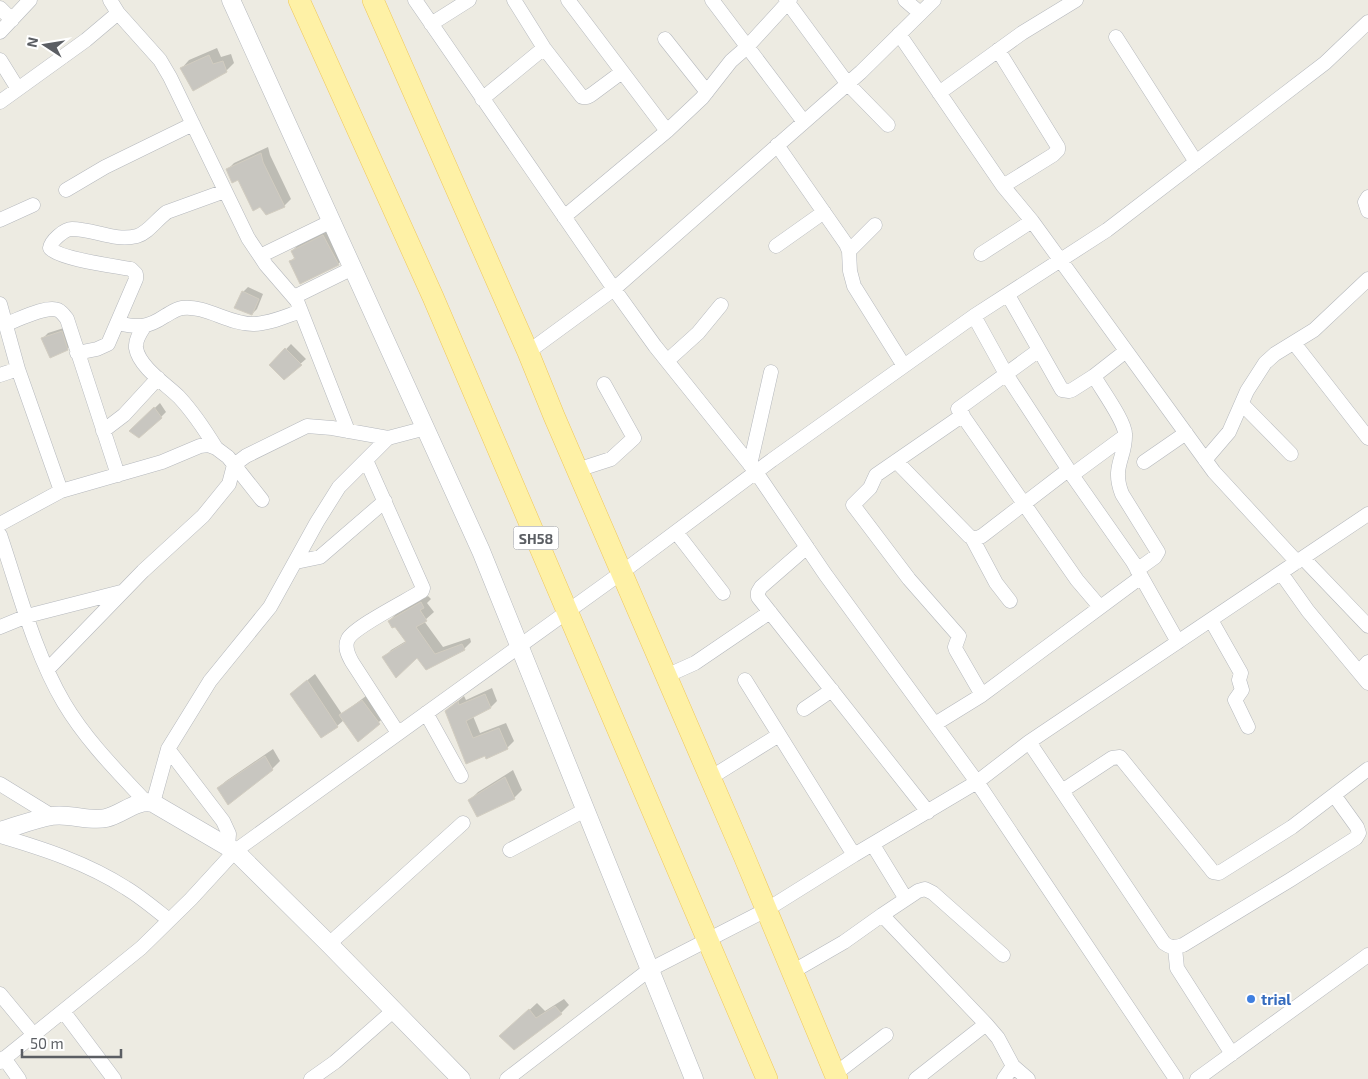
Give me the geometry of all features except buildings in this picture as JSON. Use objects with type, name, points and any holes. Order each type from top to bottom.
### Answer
[{"type":"main road","name":"SH58","points":[[299,0],[433,297],[767,1079]]},
{"type":"main road","points":[[373,0],[528,352],[836,1076]]},
{"type":"street","points":[[0,32],[30,0]]},
{"type":"street","points":[[110,0],[118,14],[160,60],[248,238],[260,256],[294,297],[348,432]]},
{"type":"street","points":[[231,0],[264,77],[332,221],[481,551],[694,1079]]},
{"type":"street","points":[[415,0],[614,289],[667,360],[753,468],[807,547],[977,782],[1176,1079]]},
{"type":"street","points":[[431,24],[469,0]]},
{"type":"street","points":[[514,0],[544,48],[584,98],[622,72]]},
{"type":"street","points":[[568,0],[668,131]]},
{"type":"street","points":[[712,0],[804,122]]},
{"type":"street","points":[[905,0],[920,13]]},
{"type":"street","points":[[528,352],[614,289],[804,122],[934,0]]},
{"type":"street","points":[[939,93],[1022,33],[1076,0]]},
{"type":"street","points":[[564,218],[668,131],[707,92],[731,61],[747,47],[788,1],[847,83],[888,126]]},
{"type":"street","points":[[0,8],[12,20]]},
{"type":"street","points":[[0,102],[86,40],[118,14]]},
{"type":"street","points":[[19,1079],[2,1060],[141,948],[170,920],[231,849],[398,733],[676,532],[753,468],[904,366],[974,316],[1062,261],[1107,230],[1325,63],[1368,22]]},
{"type":"street","points":[[899,34],[1003,186],[1062,261],[1214,472],[1368,626]]},
{"type":"street","points":[[1116,37],[1196,162]]},
{"type":"street","points":[[665,39],[707,92]]},
{"type":"street","points":[[482,99],[544,48]]},
{"type":"street","points":[[998,50],[1058,147],[1058,150],[1053,155],[1003,186]]},
{"type":"street","points":[[0,60],[18,89]]},
{"type":"street","points":[[66,190],[105,167],[193,124]]},
{"type":"street","points":[[777,145],[849,251],[850,270],[854,286],[904,366]]},
{"type":"street","points":[[77,353],[104,347],[112,337],[136,279],[135,271],[54,252],[50,248],[53,242],[66,231],[72,229],[128,238],[143,234],[158,218],[167,212],[225,191]]},
{"type":"street","points":[[1368,197],[1365,202],[1368,211]]},
{"type":"street","points":[[0,220],[33,205]]},
{"type":"street","points":[[776,246],[824,212]]},
{"type":"street","points":[[260,256],[332,221]]},
{"type":"street","points":[[981,254],[1032,221]]},
{"type":"street","points":[[849,251],[875,225]]},
{"type":"street","points":[[294,297],[353,268]]},
{"type":"street","points":[[1205,460],[1229,432],[1256,374],[1265,363],[1275,354],[1324,322],[1368,279]]},
{"type":"street","points":[[1008,295],[1062,390],[1072,390],[1094,376],[1126,351]]},
{"type":"street","points":[[0,304],[18,369],[61,491]]},
{"type":"street","points":[[667,360],[698,333],[721,304]]},
{"type":"street","points":[[262,500],[234,465],[216,448],[179,397],[144,364],[136,349],[137,338],[144,327],[180,308],[203,310],[229,319],[252,324],[263,323],[301,311]]},
{"type":"street","points":[[6,324],[39,312],[56,309],[67,319],[118,475]]},
{"type":"street","points":[[974,316],[1006,374],[1139,573],[1178,642]]},
{"type":"street","points":[[118,323],[144,327]]},
{"type":"street","points":[[1294,343],[1368,438]]},
{"type":"street","points":[[1039,350],[958,409],[1077,580],[1100,607]]},
{"type":"street","points":[[0,375],[18,369]]},
{"type":"street","points":[[753,468],[771,372]]},
{"type":"street","points":[[935,724],[982,695],[1100,607],[1155,558],[1158,552],[1122,494],[1119,485],[1118,469],[1125,436],[1122,422],[1094,376]]},
{"type":"street","points":[[103,431],[124,414],[158,378]]},
{"type":"street","points":[[577,470],[611,458],[634,438],[604,384]]},
{"type":"street","points":[[1242,404],[1291,454]]},
{"type":"street","points":[[963,415],[876,475],[870,488],[855,501],[853,506],[909,579],[958,636],[956,650],[982,695]]},
{"type":"street","points":[[48,669],[122,592],[203,516],[229,484],[234,465],[259,449],[307,426],[332,428],[388,438],[426,428]]},
{"type":"street","points":[[1144,462],[1186,433]]},
{"type":"street","points":[[972,538],[982,536],[1024,504],[1125,436]]},
{"type":"street","points":[[0,831],[52,816],[108,818],[149,802],[168,749],[210,681],[270,607],[317,522],[339,487],[388,438]]},
{"type":"street","points":[[0,524],[61,491],[162,462],[200,446],[208,445],[216,448]]},
{"type":"street","points":[[366,460],[422,585],[422,590],[357,630],[348,640],[347,653],[398,733]]},
{"type":"street","points":[[896,461],[972,538],[996,583],[1010,601]]},
{"type":"street","points":[[296,562],[320,557],[385,502]]},
{"type":"street","points":[[507,1079],[649,970],[766,910],[977,782],[1029,742],[1368,514]]},
{"type":"street","points":[[676,532],[723,593]]},
{"type":"street","points":[[0,535],[27,616],[48,669],[64,703],[90,741],[149,802],[231,849],[329,944],[454,1077]]},
{"type":"street","points":[[807,547],[758,592],[758,597],[928,812]]},
{"type":"street","points":[[1281,573],[1326,634],[1364,667],[1368,684]]},
{"type":"street","points":[[0,628],[27,616],[122,592]]},
{"type":"street","points":[[666,676],[695,663],[770,612]]},
{"type":"street","points":[[1211,620],[1241,673],[1239,680],[1242,690],[1235,700],[1248,728]]},
{"type":"street","points":[[746,680],[854,855]]},
{"type":"street","points":[[804,709],[832,690]]},
{"type":"street","points":[[426,713],[461,776]]},
{"type":"street","points":[[710,778],[779,736]]},
{"type":"street","points":[[1029,742],[1164,943],[1169,947],[1175,948],[1183,945],[1356,838],[1359,833],[1357,827],[1334,795]]},
{"type":"street","points":[[168,749],[223,821],[229,834],[231,849]]},
{"type":"street","points":[[1062,791],[1112,758],[1120,757],[1213,872],[1219,873],[1292,827],[1368,769]]},
{"type":"street","points":[[0,784],[52,816]]},
{"type":"street","points":[[510,850],[585,810]]},
{"type":"street","points":[[329,944],[463,823]]},
{"type":"street","points":[[0,836],[48,850],[108,877],[127,888],[170,920]]},
{"type":"street","points":[[873,845],[906,899]]},
{"type":"street","points":[[792,972],[844,942],[918,891],[925,889],[933,893],[1003,955]]},
{"type":"street","points":[[882,915],[986,1024],[998,1038],[1013,1066],[1028,1079]]},
{"type":"street","points":[[1175,948],[1177,968],[1232,1054]]},
{"type":"street","points":[[1197,1079],[1368,955]]},
{"type":"street","points":[[0,994],[34,1035]]},
{"type":"street","points":[[63,1011],[114,1079]]},
{"type":"street","points":[[311,1079],[336,1062],[394,1011]]},
{"type":"street","points":[[916,1079],[986,1024]]},
{"type":"street","points":[[836,1076],[886,1035]]},
{"type":"street","points":[[1004,1079],[1013,1066]]},
{"type":"place","name":"trial","points":[[1251,999]]}]
